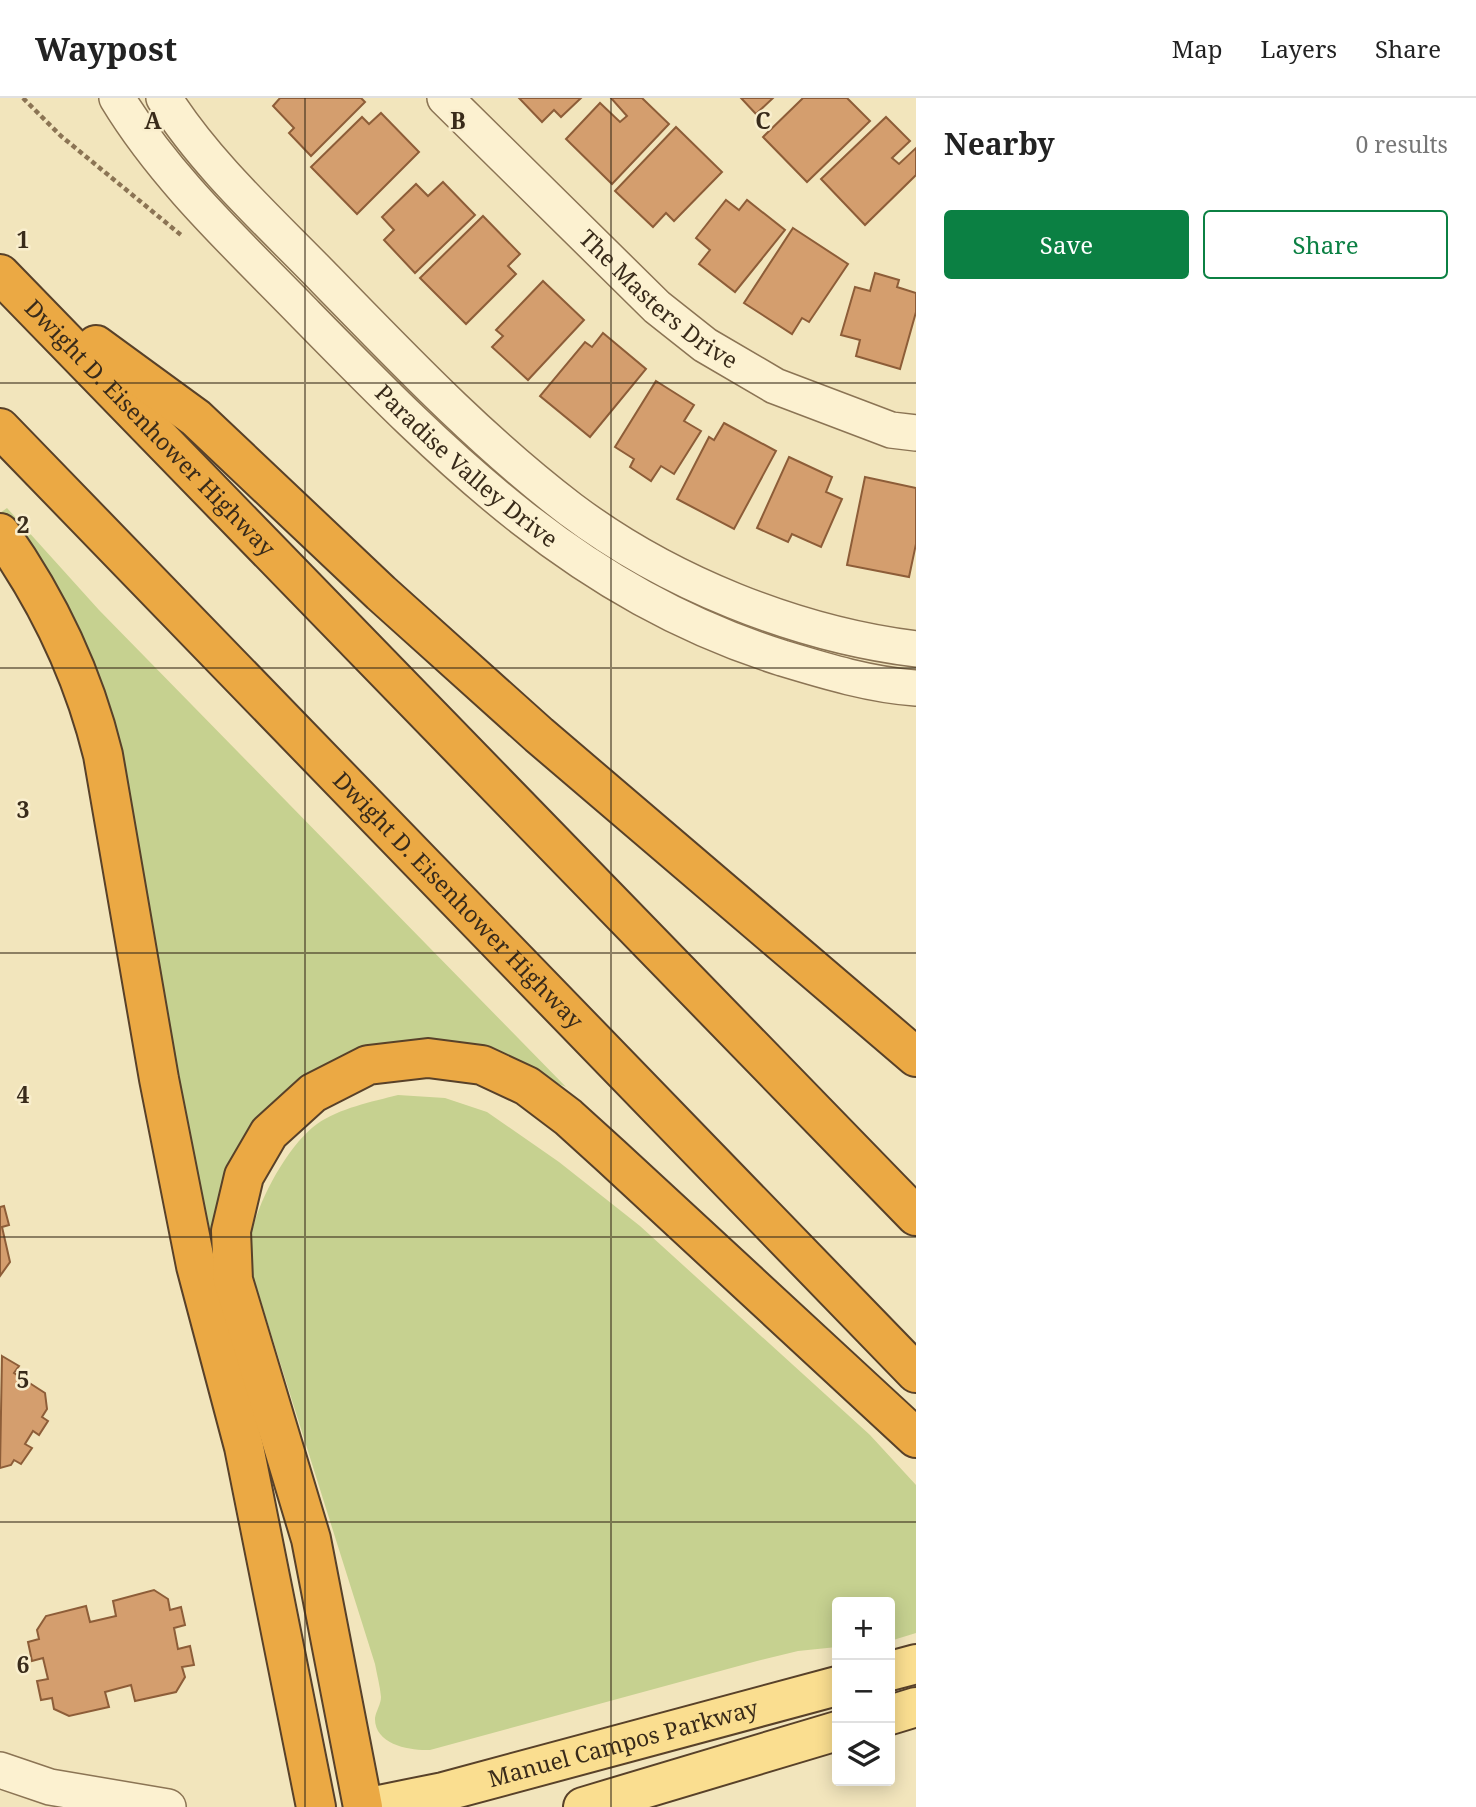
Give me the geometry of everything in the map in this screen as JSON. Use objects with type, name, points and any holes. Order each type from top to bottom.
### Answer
[{"type":"highway","points":[[0,274],[195,418],[381,593],[529,726],[916,1057]]},
{"type":"highway","name":"Dwight D. Eisenhower Highway","points":[[0,274],[916,1216]]},
{"type":"highway","name":"Dwight D. Eisenhower Highway","points":[[0,428],[916,1373]]},
{"type":"highway","points":[[0,533],[49,609],[66,642],[92,711],[196,1266],[244,1447],[316,1807]]},
{"type":"highway","points":[[363,1807],[311,1539],[233,1280],[231,1231],[244,1176],[269,1133],[313,1093],[368,1065],[428,1058],[482,1065],[527,1086],[568,1117],[652,1193],[916,1438]]},
{"type":"main road","points":[[895,1670],[916,1664]]},
{"type":"main road","name":"Manuel Campos Parkway","points":[[369,1807],[443,1792],[832,1687]]},
{"type":"main road","points":[[895,1713],[916,1707]]},
{"type":"main road","name":"Manuel Campos Parkway","points":[[583,1807],[832,1732]]},
{"type":"street","name":"Paradise Valley Drive","points":[[117,98],[133,124],[184,188],[254,262],[483,487],[548,540],[667,613],[736,643],[827,672],[916,688]]},
{"type":"street","name":"Paradise Valley Drive","points":[[164,98],[215,163],[377,332],[508,457],[571,509],[633,550],[692,581],[759,609],[842,635],[916,649]]},
{"type":"street","name":"The Masters Drive","points":[[445,98],[657,307],[705,345],[775,386],[868,422],[916,433]]},
{"type":"street","points":[[0,1770],[50,1787],[168,1807]]},
{"type":"path","points":[[23,98],[61,136],[187,241]]},
{"type":"green space","points":[[7,508],[99,610],[566,1087],[509,1062],[427,1042],[241,1143],[226,1168],[208,1242],[112,735],[0,518],[0,513]]},
{"type":"green space","points":[[398,1095],[445,1098],[487,1112],[559,1162],[640,1226],[870,1435],[916,1485],[916,1633],[895,1639],[895,1597],[832,1597],[832,1648],[798,1651],[757,1661],[430,1750],[404,1747],[380,1735],[375,1718],[381,1697],[375,1664],[250,1266],[249,1253],[255,1220],[262,1201],[293,1148],[317,1124],[356,1106]]},
{"type":"building","points":[[280,98],[361,98],[365,102],[311,156],[289,133],[294,128],[273,106]]},
{"type":"building","points":[[519,98],[581,98],[561,117],[554,110],[542,122]]},
{"type":"building","points":[[611,98],[642,98],[669,124],[612,184],[566,139],[600,103],[620,122],[627,116]]},
{"type":"building","points":[[741,98],[773,98],[756,114]]},
{"type":"building","points":[[803,98],[847,98],[870,121],[807,182],[763,137]]},
{"type":"building","points":[[381,113],[419,152],[357,214],[311,167],[362,117],[369,124]]},
{"type":"building","points":[[886,117],[910,141],[892,158],[899,164],[916,148],[916,175],[865,225],[821,179]]},
{"type":"building","points":[[676,127],[722,172],[674,221],[666,213],[653,227],[615,191]]},
{"type":"building","points":[[443,182],[475,215],[415,273],[384,240],[394,230],[382,217],[416,184],[428,196]]},
{"type":"building","points":[[726,200],[739,210],[747,200],[785,230],[735,292],[699,264],[710,250],[696,238]]},
{"type":"building","points":[[483,216],[520,254],[508,266],[516,274],[466,324],[420,278]]},
{"type":"building","points":[[793,228],[848,264],[809,322],[802,318],[792,334],[744,303]]},
{"type":"building","points":[[875,273],[899,280],[897,287],[916,293],[916,312],[900,369],[856,356],[860,340],[841,335],[855,287],[870,291]]},
{"type":"building","points":[[543,281],[584,320],[528,380],[492,347],[503,336],[496,330]]},
{"type":"building","points":[[603,333],[646,369],[590,437],[540,396],[585,342],[592,347]]},
{"type":"building","points":[[656,381],[694,405],[684,421],[701,431],[674,474],[661,466],[651,481],[630,467],[634,459],[615,447]]},
{"type":"building","points":[[724,423],[776,451],[734,529],[677,499],[709,437],[714,440]]},
{"type":"building","points":[[789,457],[832,477],[826,492],[842,499],[821,547],[792,534],[788,542],[757,528]]},
{"type":"building","points":[[865,477],[916,488],[916,544],[909,577],[847,565]]},
{"type":"building","points":[[4,1206],[9,1225],[2,1227],[10,1262],[0,1276],[0,1207]]},
{"type":"building","points":[[2,1356],[19,1366],[14,1373],[45,1393],[47,1409],[42,1417],[48,1421],[39,1435],[33,1431],[25,1444],[32,1448],[21,1464],[14,1460],[11,1465],[0,1468]]},
{"type":"building","points":[[154,1590],[168,1599],[170,1610],[181,1607],[185,1625],[174,1628],[178,1649],[190,1646],[194,1665],[182,1667],[185,1677],[176,1692],[135,1701],[131,1685],[105,1692],[109,1707],[69,1716],[54,1709],[52,1698],[41,1700],[37,1681],[48,1679],[43,1658],[32,1661],[28,1642],[39,1639],[37,1630],[46,1616],[86,1606],[90,1622],[116,1616],[113,1601]]}]
